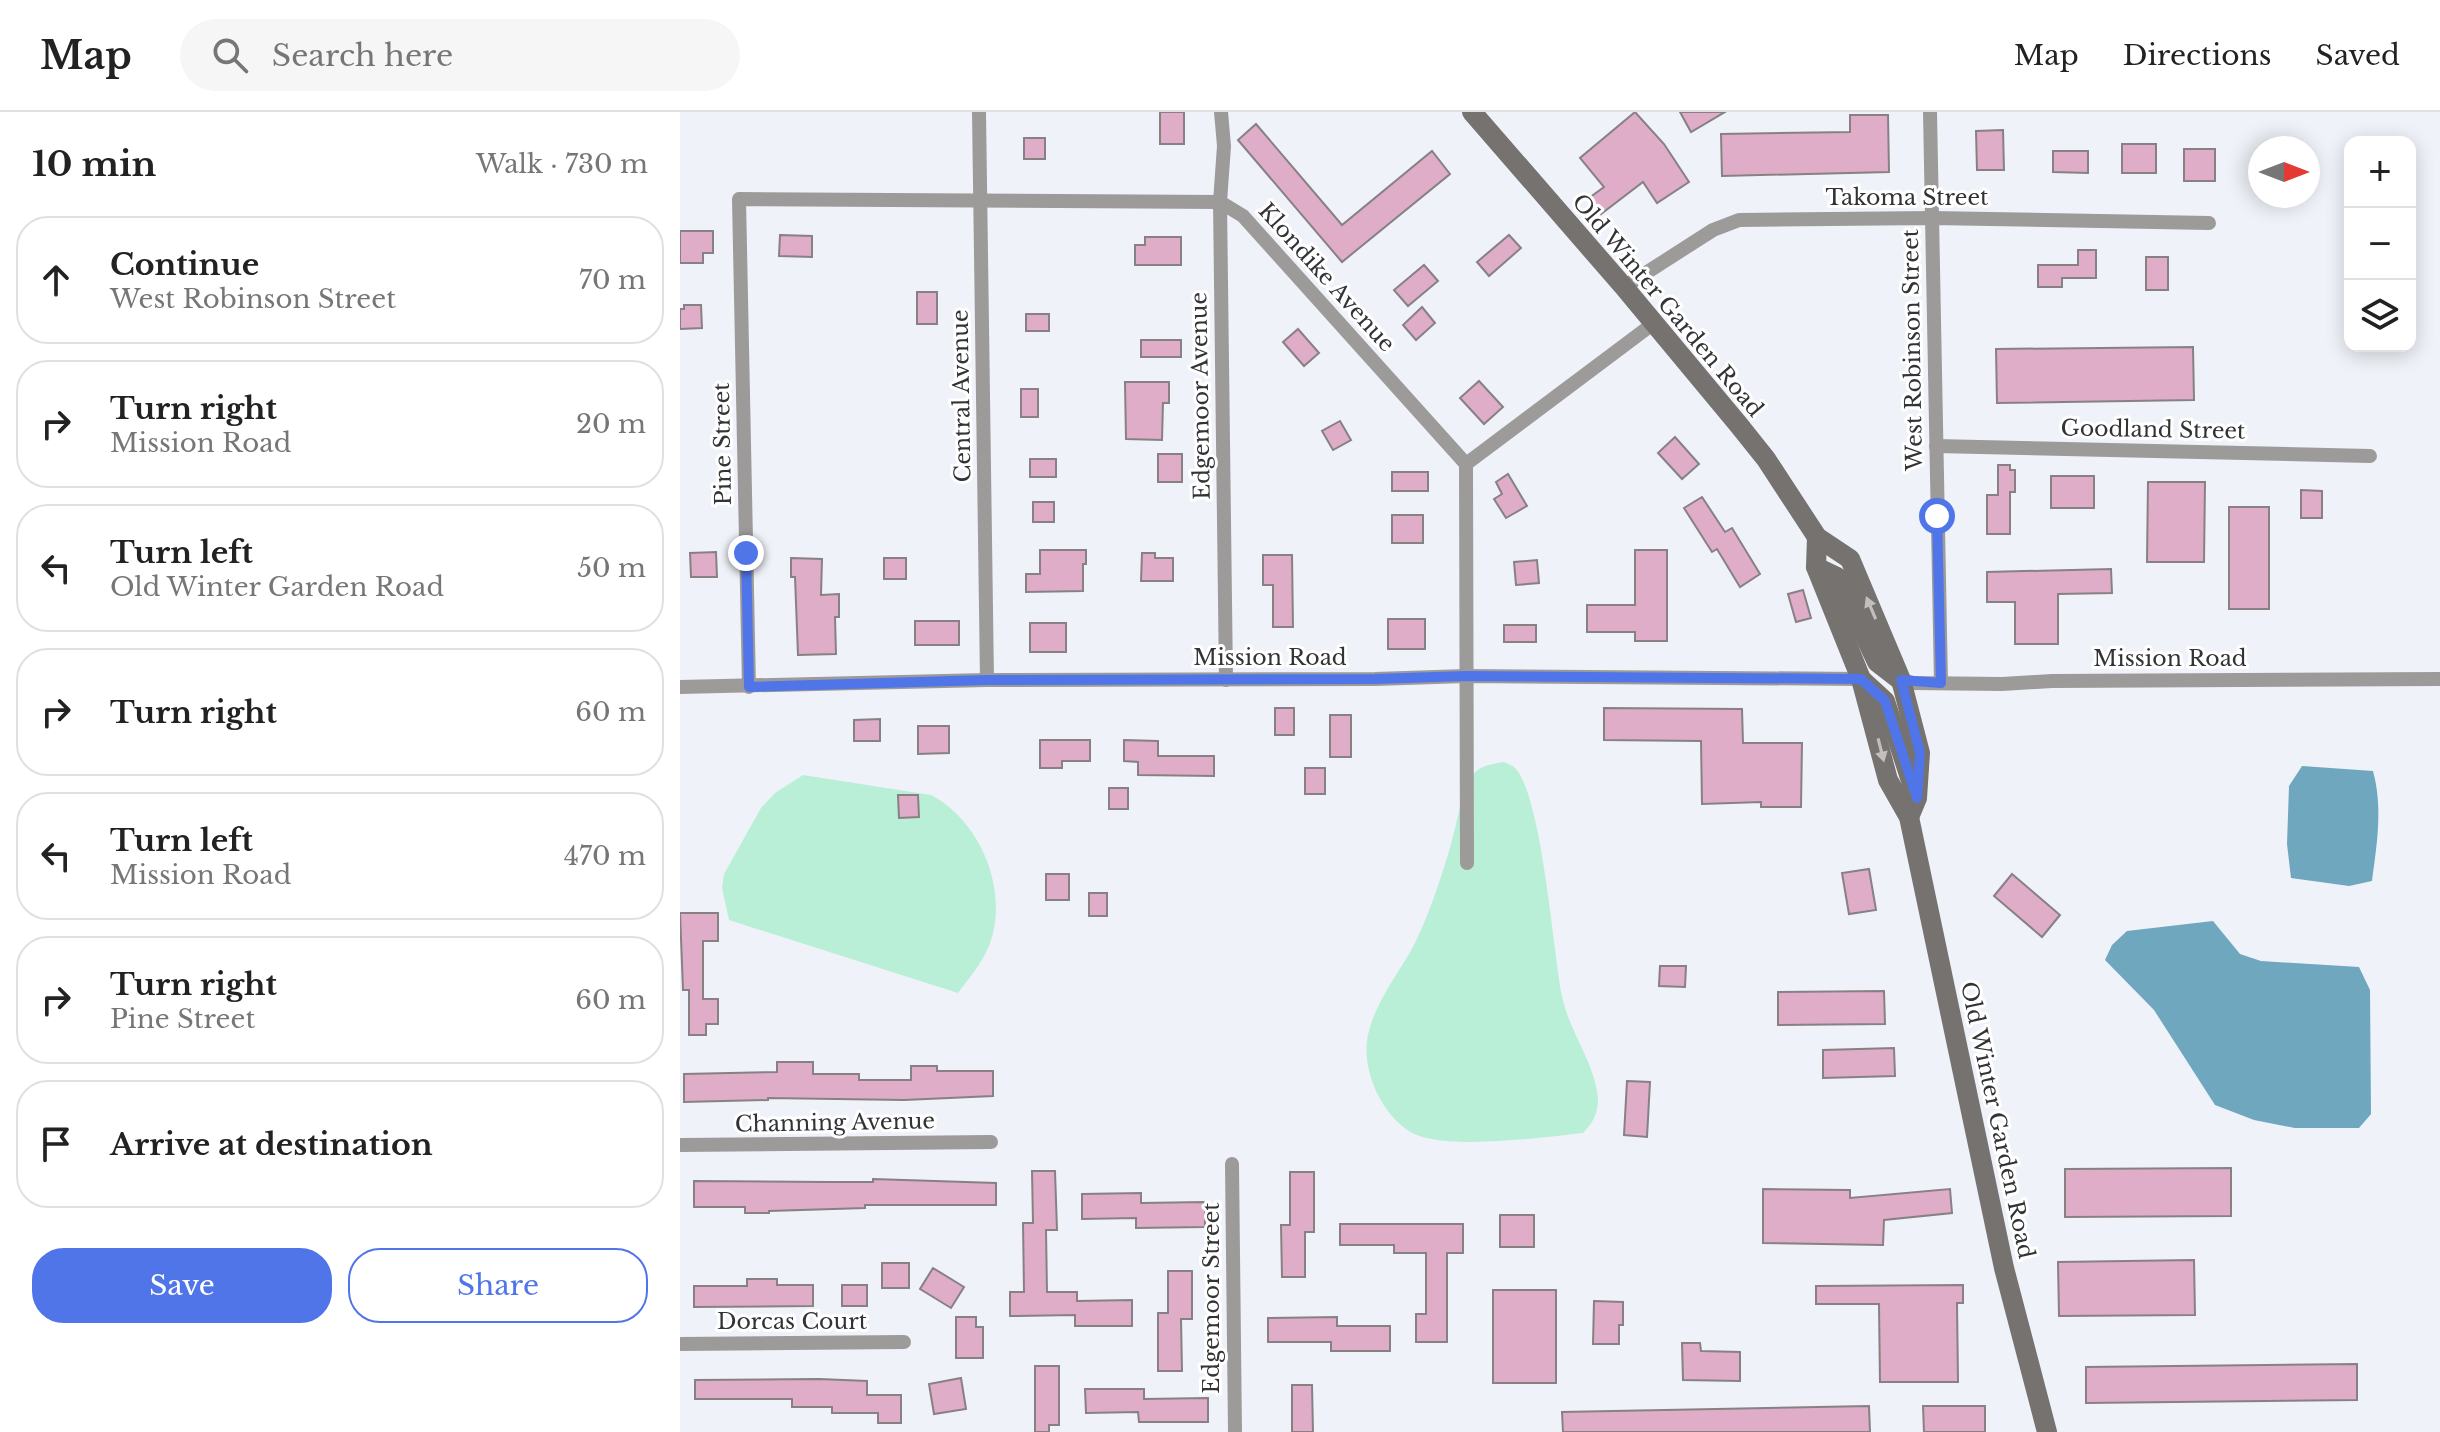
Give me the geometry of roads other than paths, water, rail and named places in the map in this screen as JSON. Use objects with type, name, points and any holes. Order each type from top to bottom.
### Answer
[{"type":"main road","name":"Old Winter Garden Road","points":[[1472,112],[1624,287],[1766,459],[1817,537],[1850,559],[1901,680],[1920,753],[1913,808],[2004,1268],[2047,1432]]},
{"type":"main road","name":"Old Winter Garden Road","points":[[1817,537],[1816,567],[1861,679],[1888,780],[1913,808]]},
{"type":"main road","points":[[1816,567],[1837,577],[1877,662],[1901,680]]},
{"type":"street","name":"Central Avenue","points":[[979,112],[987,680]]},
{"type":"street","name":"Edgemoor Avenue","points":[[1221,112],[1224,146],[1220,202],[1226,680]]},
{"type":"street","name":"West Robinson Street","points":[[1930,112],[1941,683]]},
{"type":"street","name":"Pine Street","points":[[749,687],[739,199],[981,200]]},
{"type":"street","points":[[981,200],[1220,202]]},
{"type":"street","name":"Klondike Avenue","points":[[1220,202],[1243,216],[1466,464]]},
{"type":"street","name":"Takoma Street","points":[[1624,287],[1713,230],[1739,220],[1932,218],[2209,223]]},
{"type":"street","points":[[1467,863],[1466,464],[1654,323]]},
{"type":"street","name":"Goodland Street","points":[[1936,446],[2370,456]]},
{"type":"street","name":"Mission Road","points":[[680,687],[987,680],[1466,676],[1861,679]]},
{"type":"street","name":"Mission Road","points":[[1901,680],[1941,683],[2440,679]]},
{"type":"street","name":"Channing Avenue","points":[[680,1145],[991,1142]]},
{"type":"street","name":"Edgemoor Street","points":[[1232,1164],[1235,1432]]},
{"type":"street","name":"Dorcas Court","points":[[680,1344],[904,1342]]},
{"type":"water","points":[[2302,766],[2373,771],[2378,812],[2372,881],[2349,886],[2291,878],[2287,844],[2289,786]]},
{"type":"water","points":[[2213,921],[2240,954],[2261,961],[2359,967],[2370,990],[2371,1114],[2359,1128],[2295,1128],[2254,1120],[2215,1105],[2154,1010],[2105,960],[2112,945],[2127,931]]}]
